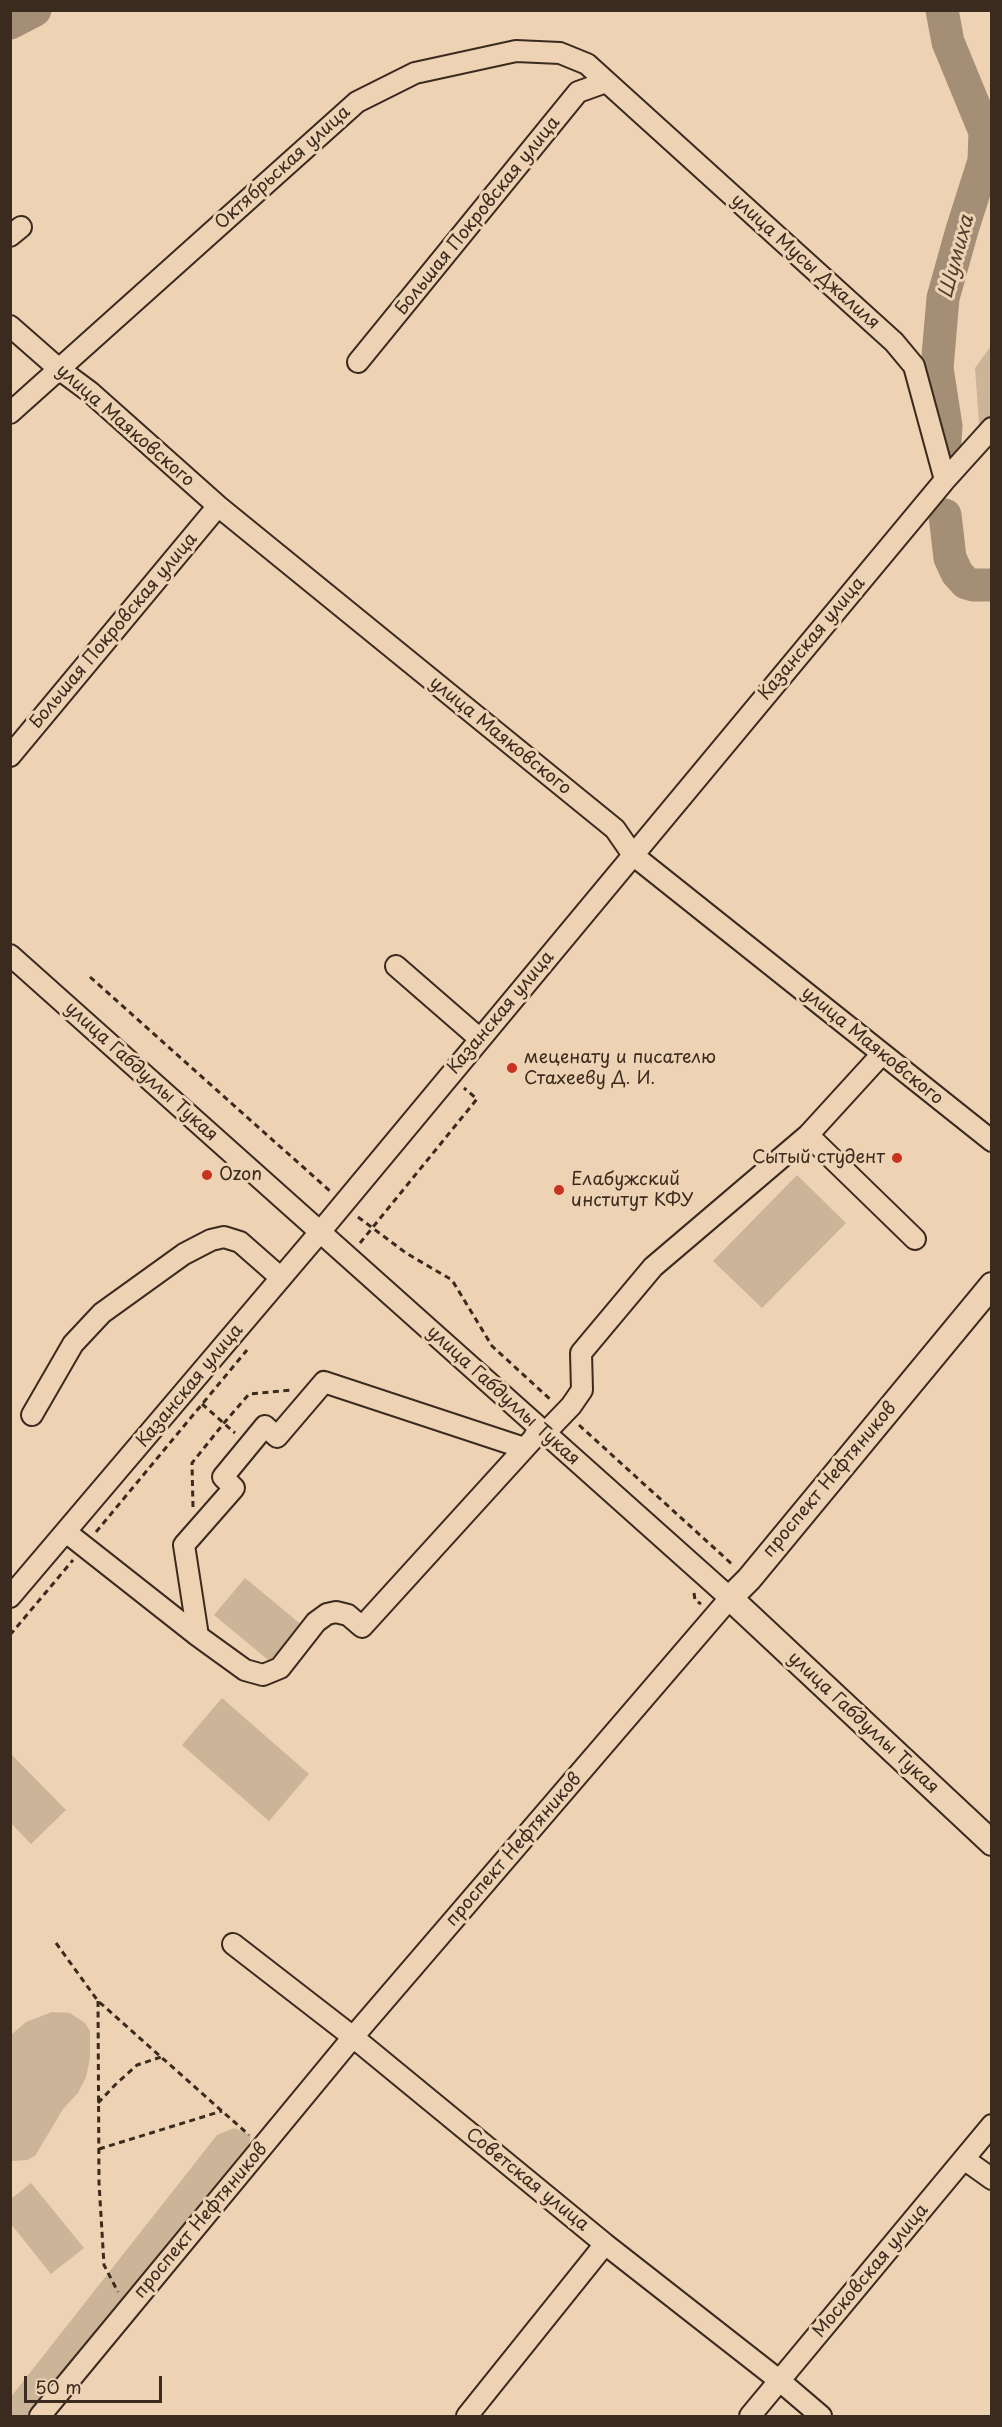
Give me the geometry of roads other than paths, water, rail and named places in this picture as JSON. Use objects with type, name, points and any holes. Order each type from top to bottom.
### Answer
[{"type":"main road","name":"проспект Нефтяников","points":[[730,1599],[992,1285]]},
{"type":"main road","name":"улица Габдуллы Тукая","points":[[730,1599],[992,1843]]},
{"type":"street","name":"Октябрьская улица","points":[[10,413],[357,102],[415,73],[516,51],[560,53],[587,64],[606,82]]},
{"type":"street","name":"Большая Покровская улица","points":[[358,362],[578,92],[606,82]]},
{"type":"street","name":"улица Мусы Джалиля","points":[[606,82],[894,342],[914,366],[945,480]]},
{"type":"street","name":"улица Маяковского","points":[[10,326],[59,369],[90,392],[218,506],[615,830],[633,855],[992,1141]]},
{"type":"street","name":"Казанская улица","points":[[10,1597],[344,1204],[945,480],[992,428]]},
{"type":"street","name":"Большая Покровская улица","points":[[10,756],[218,506]]},
{"type":"street","name":"улица Габдуллы Тукая","points":[[10,955],[730,1599]]},
{"type":"street","points":[[396,966],[480,1039]]},
{"type":"street","points":[[66,1532],[245,1670],[263,1675],[280,1668],[316,1622],[327,1614],[336,1612],[348,1615],[362,1627],[524,1448],[564,1412],[582,1390],[581,1353],[653,1267],[808,1135],[882,1054]]},
{"type":"street","points":[[808,1135],[915,1239]]},
{"type":"street","points":[[32,1415],[73,1344],[102,1313],[184,1254],[211,1240],[224,1237],[240,1242],[281,1278]]},
{"type":"street","points":[[198,1636],[184,1545],[234,1488],[223,1477],[265,1426],[277,1437],[324,1382],[524,1448]]},
{"type":"street","name":"проспект Нефтяников","points":[[40,2416],[353,2037],[730,1599]]},
{"type":"street","name":"Советская улица","points":[[233,1944],[353,2037],[821,2416]]},
{"type":"street","name":"Московская улица","points":[[750,2416],[992,2125]]},
{"type":"street","points":[[964,2159],[992,2179]]},
{"type":"street","points":[[467,2416],[606,2244]]},
{"type":"waterway","name":"Шумиха","points":[[10,23],[35,10]]},
{"type":"waterway","name":"Шумиха","points":[[942,10],[948,42],[985,132],[984,161],[943,298],[937,368],[946,426],[945,441]]},
{"type":"waterway","name":"Шумиха","points":[[945,515],[950,558],[957,573],[966,583],[992,585]]},
{"type":"place","name":"меценату и писателю Стахееву Д. И.","points":[[512,1068]]},
{"type":"place","name":"Сытый студент","points":[[897,1158]]},
{"type":"place","name":"Ozon","points":[[207,1175]]},
{"type":"place","name":"Елабужский институт КФУ","points":[[559,1190]]}]
